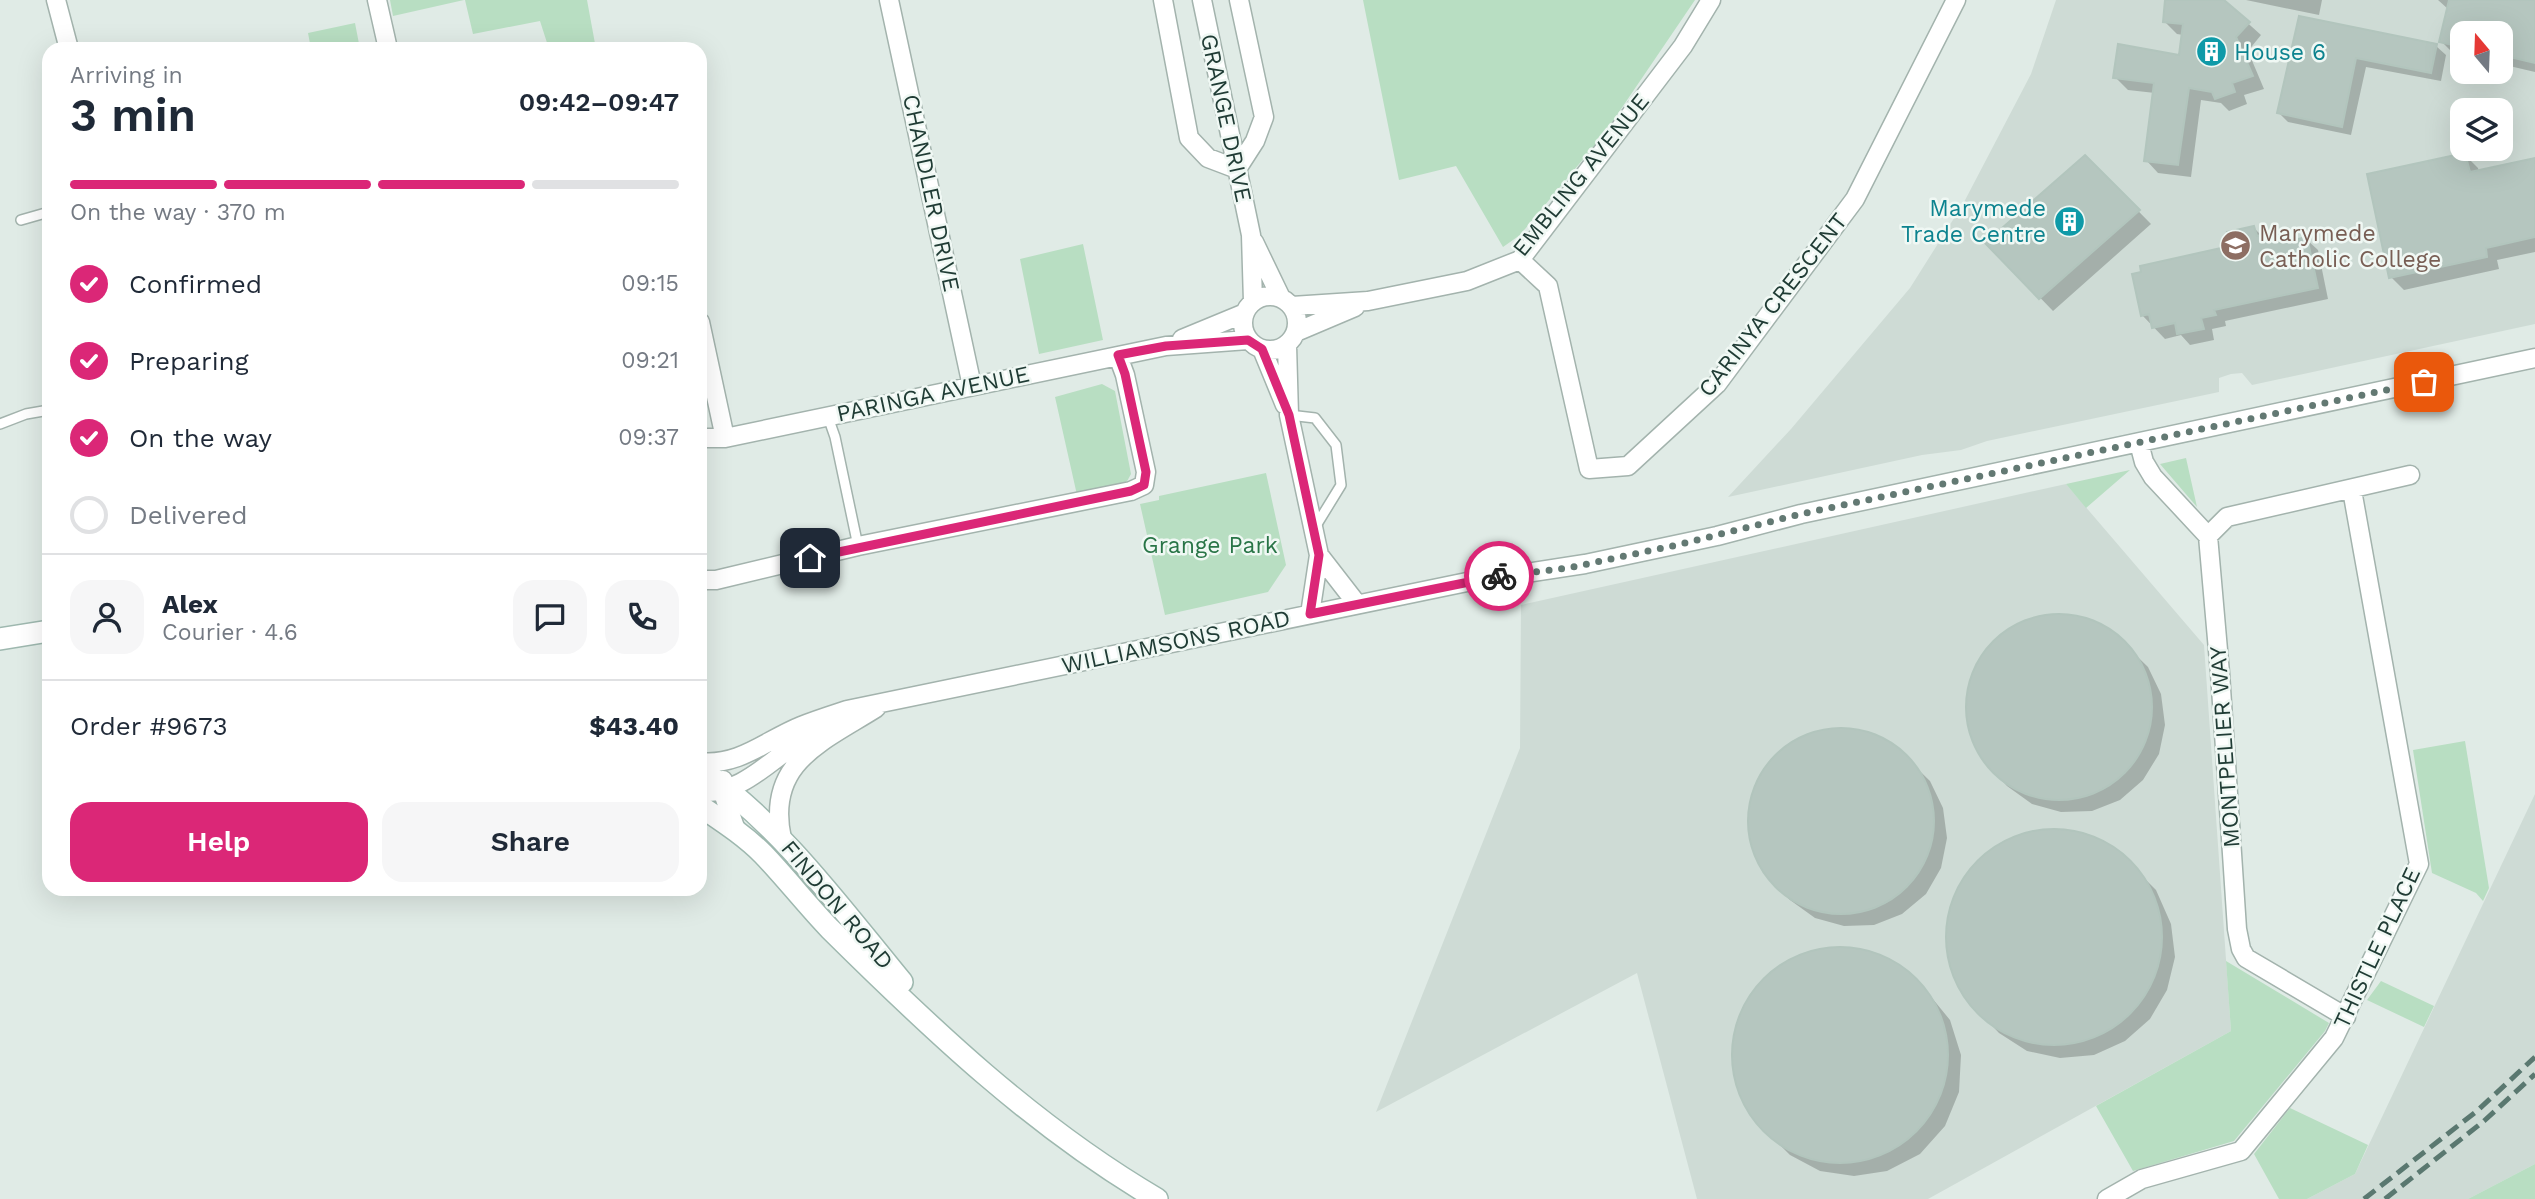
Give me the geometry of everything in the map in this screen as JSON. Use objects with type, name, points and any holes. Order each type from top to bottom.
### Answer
[{"type":"street","points":[[56,0],[67,42]]},
{"type":"street","points":[[377,0],[386,42]]},
{"type":"street","name":"CHANDLER DRIVE","points":[[889,0],[972,386]]},
{"type":"street","points":[[1163,0],[1189,138],[1208,158],[1237,169],[1255,141],[1264,117],[1239,0]]},
{"type":"street","name":"GRANGE DRIVE","points":[[1202,0],[1251,235],[1249,307]]},
{"type":"street","name":"EMBLING AVENUE","points":[[1286,302],[1368,301],[1466,281],[1520,260],[1683,46],[1711,0]]},
{"type":"street","name":"CARINYA CRESCENT","points":[[1520,260],[1548,286],[1589,469],[1628,466],[1717,384],[1855,200],[1956,0]]},
{"type":"street","name":"GRANGE DRIVE","points":[[1251,235],[1286,302]]},
{"type":"street","points":[[1289,415],[1292,338],[1297,316],[1286,302],[1264,296],[1249,307],[1243,328],[1255,344],[1289,415],[1319,555],[1310,614]]},
{"type":"street","name":"EMBLING AVENUE","points":[[1292,338],[1368,301]]},
{"type":"street","name":"PARINGA AVENUE","points":[[1166,346],[1249,307]]},
{"type":"street","points":[[1255,344],[1276,350],[1292,338]]},
{"type":"street","name":"PARINGA AVENUE","points":[[707,438],[725,439],[1166,346],[1255,344]]},
{"type":"street","points":[[707,355],[725,439]]},
{"type":"street","points":[[707,580],[1131,491],[1144,485],[1146,472],[1125,374],[1118,355]]},
{"type":"street","name":"WILLIAMSONS ROAD","points":[[707,762],[717,763],[737,757],[799,726],[847,710],[1357,604],[1489,578],[1585,564],[1717,536],[1794,515],[2535,358]]},
{"type":"street","points":[[2139,443],[2144,462],[2153,477],[2208,536],[2227,517],[2410,475]]},
{"type":"street","name":"THISTLE PLACE","points":[[2106,1199],[2142,1179],[2241,1151],[2334,1038],[2419,864],[2352,490]]},
{"type":"street","name":"MONTPELIER WAY","points":[[2208,536],[2237,929],[2241,949],[2246,958],[2346,1017]]},
{"type":"street","points":[[1319,555],[1357,604]]},
{"type":"street","points":[[0,639],[42,632]]},
{"type":"street","points":[[782,839],[778,802],[794,765],[811,748],[885,703]]},
{"type":"street","name":"WILLIAMSONS ROAD","points":[[725,788],[741,784],[804,739],[885,703]]},
{"type":"street","points":[[736,830],[728,814],[723,776],[727,766],[737,757]]},
{"type":"street","name":"FINDON ROAD","points":[[707,774],[782,839],[961,1054]]},
{"type":"street","points":[[707,791],[725,788]]},
{"type":"street","name":"FINDON ROAD","points":[[707,811],[736,830],[763,854],[829,928],[961,1054],[1025,1109],[1107,1170],[1157,1199]]},
{"type":"lane","points":[[21,220],[42,214]]},
{"type":"lane","points":[[0,424],[42,411]]},
{"type":"lane","points":[[1289,415],[1315,418],[1336,444],[1341,485],[1314,530]]},
{"type":"lane","points":[[828,417],[835,437],[858,547]]},
{"type":"shaded area","name":"Marymede Catholic College","points":[[2056,0],[2535,0],[2535,324],[2252,385],[2242,373],[2231,374],[2219,378],[2219,392],[1987,441],[1961,450],[1922,455],[1728,497],[1791,429],[1910,288],[1963,204],[2031,74]]},
{"type":"shaded area","points":[[2066,484],[2204,645],[2231,1031],[1928,1199],[1697,1199],[1637,973],[1376,1112],[1520,748],[1521,605]]},
{"type":"shaded area","points":[[2535,794],[2535,1164],[2468,1199],[2307,1199],[2355,1174]]},
{"type":"green space","points":[[390,0],[464,0],[393,16]]},
{"type":"green space","points":[[465,0],[587,0],[595,42],[547,42],[540,21],[473,34]]},
{"type":"green space","points":[[1363,0],[1695,0],[1604,134],[1520,235],[1503,247],[1456,166],[1399,180]]},
{"type":"green space","points":[[355,23],[359,42],[310,42],[308,33]]},
{"type":"green space","points":[[1083,244],[1103,340],[1039,354],[1020,259]]},
{"type":"green space","points":[[1102,384],[1115,391],[1131,474],[1125,485],[1077,495],[1055,397]]},
{"type":"green space","points":[[2186,458],[2197,507],[2160,464]]},
{"type":"green space","points":[[2130,470],[2086,508],[2066,484]]},
{"type":"green space","name":"Grange Park","points":[[1266,473],[1286,565],[1268,592],[1165,615],[1140,504],[1159,500],[1159,496]]},
{"type":"green space","points":[[2465,741],[2489,888],[2483,901],[2476,893],[2432,873],[2413,750]]},
{"type":"green space","points":[[2226,961],[2329,1023],[2234,1141],[2133,1171],[2096,1106],[2231,1031]]},
{"type":"green space","points":[[2381,981],[2434,1006],[2424,1027],[2367,1000]]},
{"type":"green space","points":[[2290,1108],[2368,1145],[2355,1174],[2307,1199],[2279,1199],[2254,1154]]},
{"type":"green space","points":[[2535,1164],[2535,1199],[2468,1199]]},
{"type":"building","name":"House 6","points":[[2165,0],[2224,0],[2250,22],[2236,37],[2253,76],[2232,83],[2235,92],[2215,99],[2212,92],[2189,88],[2178,165],[2144,161],[2154,83],[2113,78],[2118,44],[2179,55],[2183,24],[2163,22]]},
{"type":"building","points":[[2449,0],[2535,0],[2535,63],[2513,58],[2513,21],[2450,21],[2450,44],[2439,42]]},
{"type":"building","points":[[2299,16],[2437,44],[2431,73],[2356,58],[2342,127],[2277,113]]},
{"type":"building","name":"Marymede Trade Centre","points":[[2085,155],[2140,210],[2039,299],[1985,243]]},
{"type":"building","points":[[2450,156],[2450,161],[2467,161],[2470,172],[2535,158],[2535,237],[2486,248],[2487,257],[2389,278],[2367,174]]},
{"type":"building","points":[[2254,226],[2257,236],[2278,232],[2280,243],[2307,237],[2318,288],[2214,310],[2216,315],[2201,318],[2204,329],[2177,334],[2175,323],[2152,328],[2149,314],[2141,316],[2132,274],[2141,272],[2140,266],[2230,246],[2227,232]]},
{"type":"building","points":[[2059,614],[2095,621],[2125,641],[2145,671],[2152,707],[2145,743],[2125,773],[2095,793],[2059,800],[2023,793],[1993,773],[1973,743],[1966,707],[1973,671],[1993,641],[2023,621]]},
{"type":"building","points":[[1841,728],[1877,735],[1907,755],[1927,785],[1934,821],[1927,857],[1907,887],[1877,907],[1841,914],[1805,907],[1775,887],[1755,857],[1748,821],[1755,785],[1775,755],[1805,735]]},
{"type":"building","points":[[2054,829],[2095,837],[2114,847],[2130,861],[2144,877],[2154,896],[2162,937],[2154,978],[2144,997],[2130,1013],[2114,1027],[2095,1037],[2054,1045],[2013,1037],[1994,1027],[1978,1013],[1964,997],[1954,978],[1946,937],[1954,896],[1964,877],[1978,861],[1994,847],[2013,837]]},
{"type":"building","points":[[1840,947],[1881,955],[1917,978],[1940,1014],[1948,1055],[1940,1096],[1917,1132],[1881,1155],[1840,1163],[1799,1155],[1763,1132],[1740,1096],[1732,1055],[1740,1014],[1763,978],[1799,955]]},
{"type":"railway","points":[[2364,1199],[2477,1111],[2535,1057]]},
{"type":"railway","points":[[2385,1199],[2484,1121],[2535,1074]]},
{"type":"way so far","points":[[1499,576],[1568,568],[1717,536],[1801,514],[2424,382]]},
{"type":"place","name":"House 6","points":[[2211,52]]},
{"type":"place","name":"Marymede Trade Centre","points":[[2069,221]]},
{"type":"place","name":"Marymede Catholic College","points":[[2236,246]]},
{"type":"route","points":[[810,558],[1131,491],[1144,485],[1146,472],[1125,374],[1118,355],[1166,346],[1248,340],[1262,349],[1289,415],[1319,555],[1310,614],[1499,576]]}]
